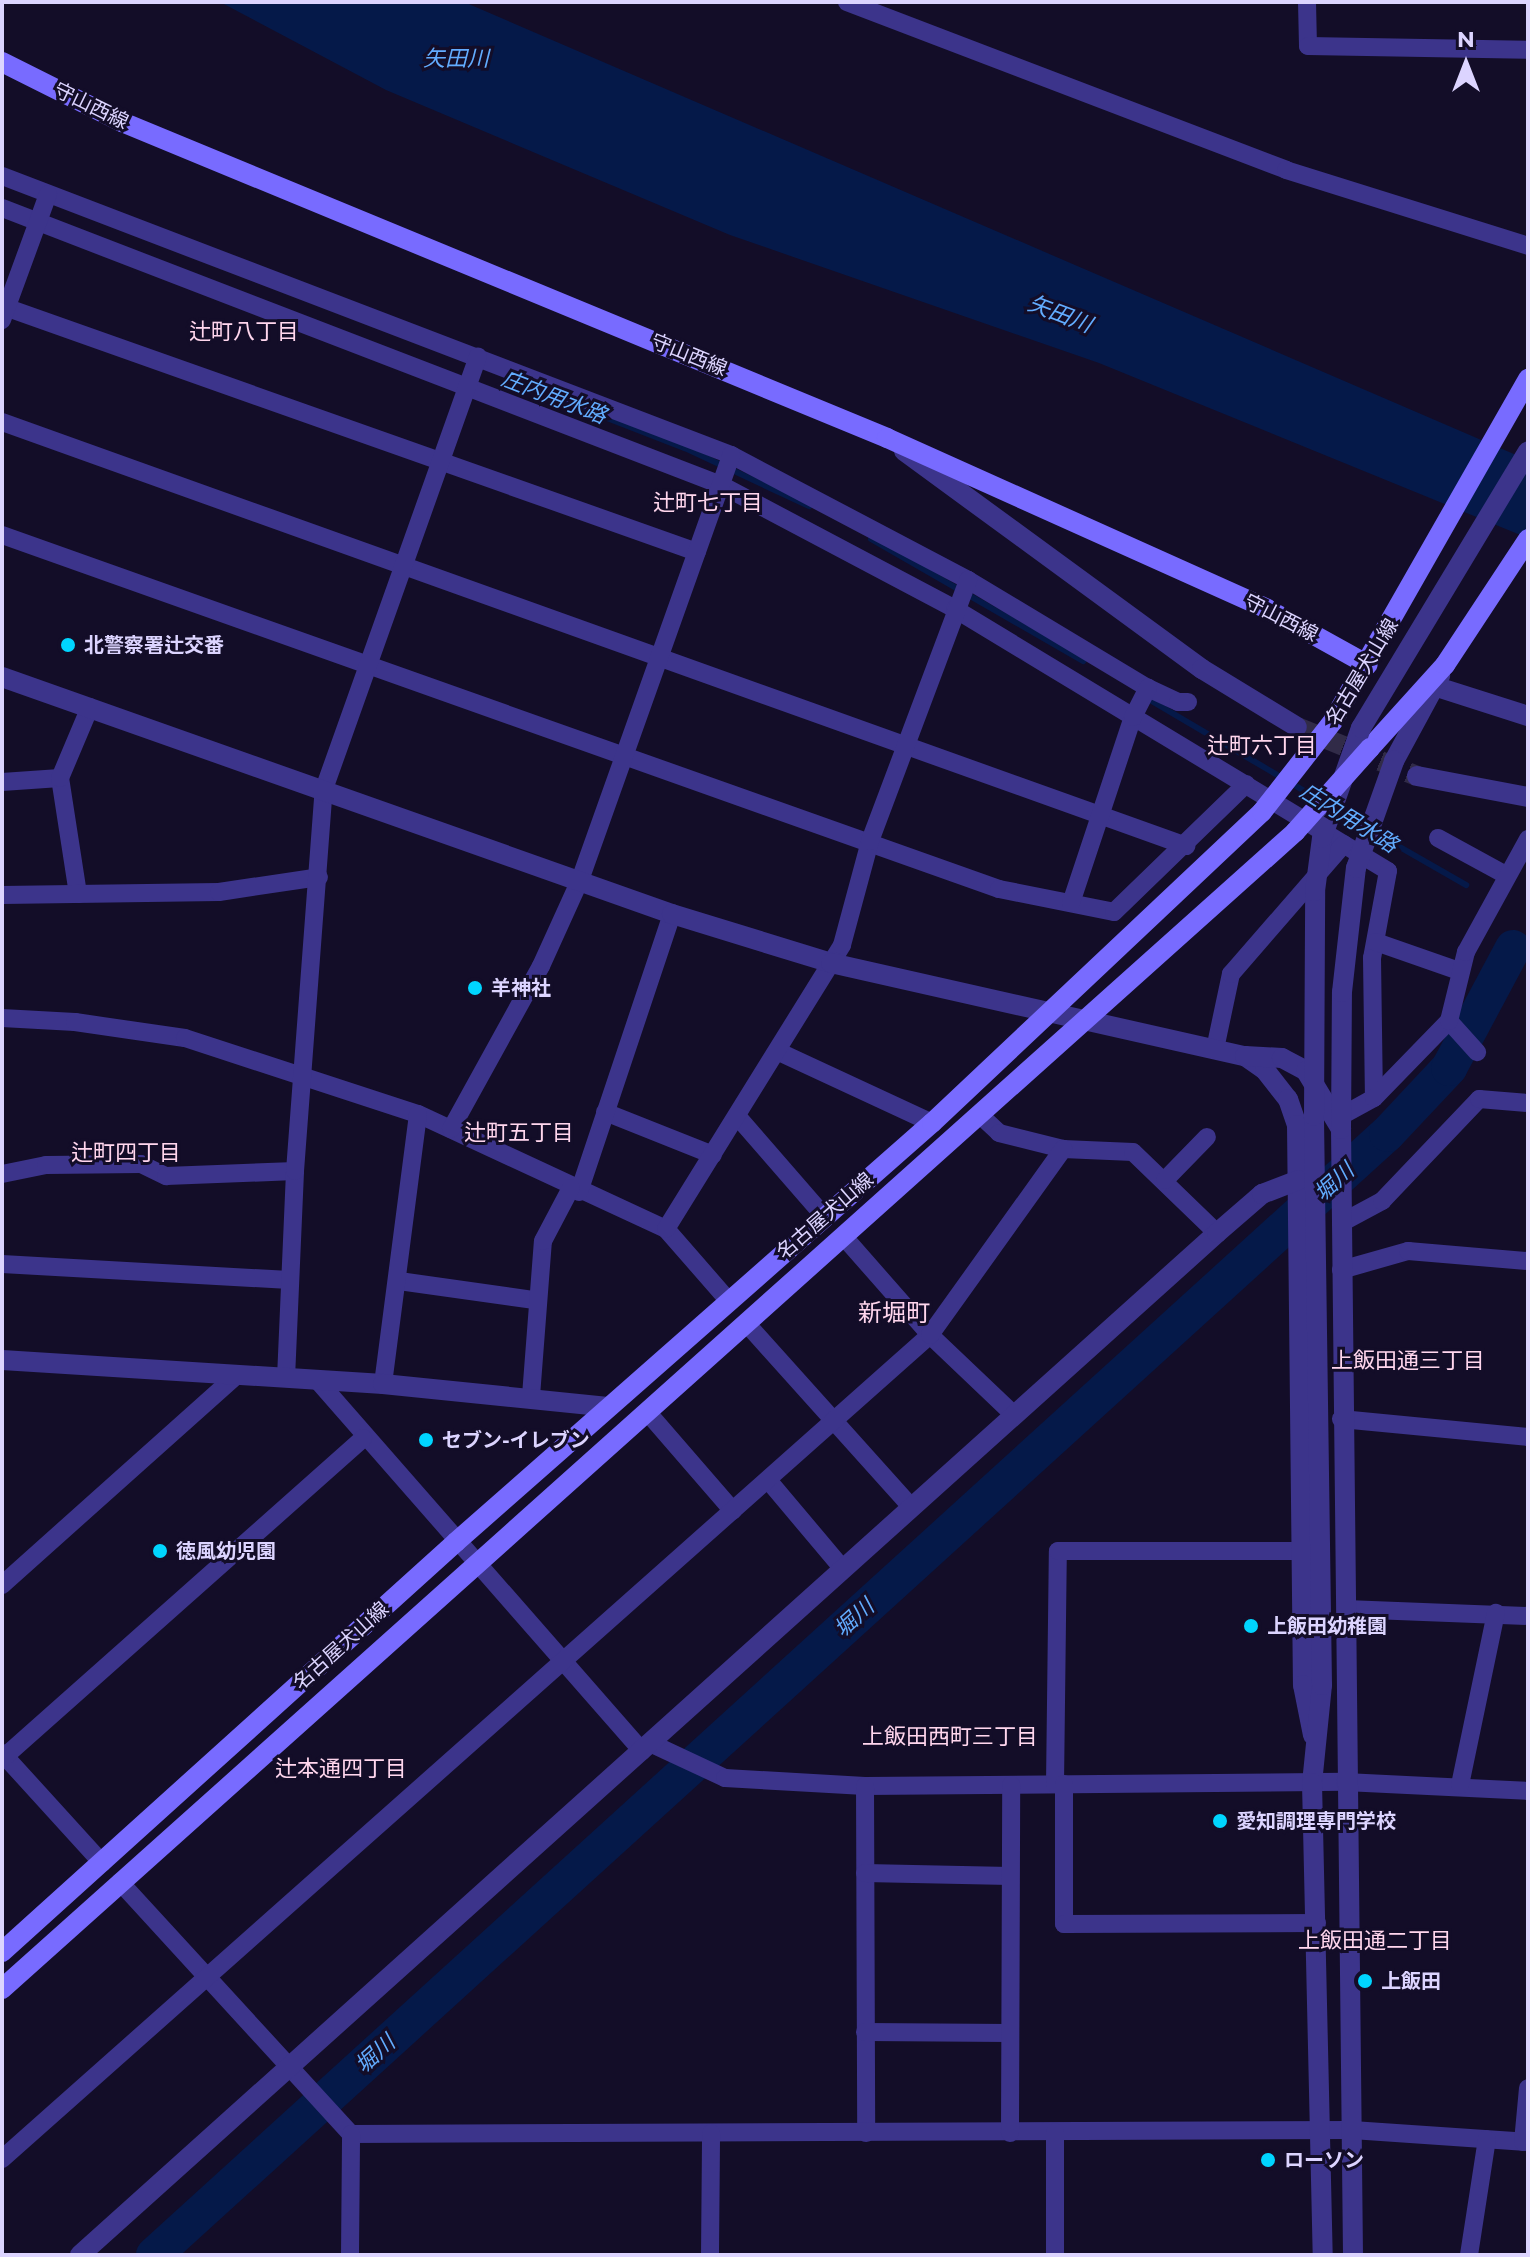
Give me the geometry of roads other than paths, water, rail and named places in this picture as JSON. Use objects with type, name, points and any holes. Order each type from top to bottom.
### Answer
[{"type":"main road","name":"守山西線","points":[[2,62],[122,122],[887,438],[1267,609],[1368,665]]},
{"type":"main road","name":"名古屋犬山線","points":[[2,1952],[456,1542],[932,1123],[1262,812],[1333,721],[1368,665],[1528,379]]},
{"type":"main road","name":"名古屋犬山線","points":[[2,1989],[479,1567],[1295,832],[1449,659],[1528,539]]},
{"type":"street","points":[[847,2],[1286,170],[1528,246]]},
{"type":"street","points":[[1307,2],[1308,46],[1528,50]]},
{"type":"street","points":[[2,176],[731,455],[968,580],[1148,688],[1188,702]]},
{"type":"street","points":[[48,194],[4,311],[697,552]]},
{"type":"street","points":[[2,208],[721,485],[955,609],[1135,712],[1388,871],[1372,958],[1374,1098]]},
{"type":"street","points":[[286,1378],[301,1076],[324,789],[478,357]]},
{"type":"street","points":[[2,422],[1186,846]]},
{"type":"street","points":[[887,438],[1202,669],[1297,727]]},
{"type":"street","points":[[1323,2255],[1312,1783],[1313,1735],[1322,1685],[1314,1086],[1315,891],[1322,838],[1361,728],[1528,451]]},
{"type":"street","points":[[451,1129],[541,966],[580,880],[731,455]]},
{"type":"street","points":[[2,535],[999,889],[1114,912],[1186,846],[1246,784]]},
{"type":"street","points":[[666,1229],[842,945],[870,841],[968,580]]},
{"type":"street","points":[[1353,2255],[1341,1419],[1342,992],[1356,868],[1394,761],[1449,659]]},
{"type":"street","points":[[2,677],[672,914],[831,963],[1245,1056],[1282,1058],[1306,1071],[1342,1122]]},
{"type":"street","points":[[1434,686],[1528,716]]},
{"type":"street","points":[[1071,903],[1135,712],[1148,688]]},
{"type":"street","points":[[78,894],[60,778],[90,707]]},
{"type":"street","points":[[1417,776],[1528,797]]},
{"type":"street","points":[[2,782],[60,778]]},
{"type":"street","points":[[1438,838],[1506,875]]},
{"type":"street","points":[[1342,1122],[1374,1098],[1453,1025],[1459,971],[1506,875],[1528,839]]},
{"type":"street","points":[[1215,1049],[1231,974],[1344,844]]},
{"type":"street","points":[[2,895],[219,892],[319,877]]},
{"type":"street","points":[[531,1396],[535,1300],[543,1241],[575,1190],[605,1112],[672,914]]},
{"type":"street","points":[[1376,942],[1459,971]]},
{"type":"street","points":[[2,1018],[75,1022],[185,1038],[418,1114],[575,1190],[666,1229],[728,1300]]},
{"type":"street","points":[[1453,1025],[1477,1052]]},
{"type":"street","points":[[777,1051],[932,1123]]},
{"type":"street","points":[[1245,1056],[1265,1070],[1288,1099],[1297,1125],[1303,1685],[1313,1735]]},
{"type":"street","points":[[1341,1217],[1382,1201],[1479,1099],[1528,1103]]},
{"type":"street","points":[[605,1112],[713,1155]]},
{"type":"street","points":[[383,1384],[399,1281],[418,1114]]},
{"type":"street","points":[[980,1115],[999,1133],[1063,1149],[1133,1152],[1217,1233]]},
{"type":"street","points":[[737,1116],[824,1216]]},
{"type":"street","points":[[1165,1180],[1207,1137]]},
{"type":"street","points":[[2,2159],[930,1335],[1063,1149]]},
{"type":"street","points":[[2,1174],[46,1165],[141,1164],[166,1176],[295,1171]]},
{"type":"street","points":[[80,2255],[293,2076],[646,1747],[1217,1233],[1262,1194],[1298,1180]]},
{"type":"street","points":[[844,1237],[930,1335],[1014,1415]]},
{"type":"street","points":[[1341,1270],[1408,1251],[1528,1261]]},
{"type":"street","points":[[2,1264],[290,1280]]},
{"type":"street","points":[[399,1281],[535,1300]]},
{"type":"street","points":[[747,1324],[912,1508]]},
{"type":"street","points":[[2,1360],[383,1384],[531,1396],[608,1407]]},
{"type":"street","points":[[2,1585],[236,1376]]},
{"type":"street","points":[[318,1381],[363,1438],[563,1662],[646,1747],[719,1776],[865,1786],[1345,1782],[1460,1785],[1528,1791]]},
{"type":"street","points":[[649,1414],[733,1511]]},
{"type":"street","points":[[1341,1419],[1528,1437]]},
{"type":"street","points":[[102,1863],[3,1756],[363,1438]]},
{"type":"street","points":[[768,1480],[843,1569]]},
{"type":"street","points":[[1301,1551],[1058,1551],[1064,1924],[1317,1923]]},
{"type":"street","points":[[1346,1609],[1528,1616]]},
{"type":"street","points":[[1460,1785],[1496,1613]]},
{"type":"street","points":[[1010,2133],[1011,1785]]},
{"type":"street","points":[[865,1786],[866,2133]]},
{"type":"street","points":[[865,1873],[1010,1876]]},
{"type":"street","points":[[120,1882],[338,2123],[350,2255]]},
{"type":"street","points":[[865,2032],[1009,2033]]},
{"type":"street","points":[[338,2123],[711,2133],[1352,2130],[1525,2142],[1528,2088]]},
{"type":"street","points":[[1055,2132],[1055,2255]]},
{"type":"street","points":[[710,2255],[711,2133]]},
{"type":"street","points":[[1469,2255],[1487,2139]]},
{"type":"water","name":"矢田川","points":[[220,2],[464,2],[1528,460],[1528,538],[1099,363],[730,235],[386,90]]},
{"type":"waterway","name":"庄内用水路","points":[[517,383],[685,448],[809,506]]},
{"type":"waterway","name":"庄内用水路","points":[[871,539],[1083,661]]},
{"type":"waterway","name":"庄内用水路","points":[[1150,700],[1318,799]]},
{"type":"waterway","name":"庄内用水路","points":[[1337,811],[1466,885]]},
{"type":"waterway","name":"堀川","points":[[154,2255],[1387,1134],[1449,1068],[1513,948]]},
{"type":"tunnel","points":[[1297,727],[1417,776]]},
{"type":"place","name":"北警察署辻交番","points":[[68,645]]},
{"type":"place","name":"羊神社","points":[[475,988]]},
{"type":"place","name":"セブン-イレブン","points":[[426,1440]]},
{"type":"place","name":"徳風幼児園","points":[[160,1551]]},
{"type":"place","name":"上飯田幼稚園","points":[[1251,1626]]},
{"type":"place","name":"愛知調理専門学校","points":[[1220,1821]]},
{"type":"place","name":"上飯田","points":[[1365,1981]]},
{"type":"place","name":"ローソン","points":[[1268,2160]]},
{"type":"district","name":"辻町八丁目","points":[[244,332]]},
{"type":"district","name":"辻町七丁目","points":[[708,503]]},
{"type":"district","name":"辻町六丁目","points":[[1262,746]]},
{"type":"district","name":"辻町五丁目","points":[[519,1133]]},
{"type":"district","name":"辻町四丁目","points":[[126,1153]]},
{"type":"district","name":"新堀町","points":[[894,1313]]},
{"type":"district","name":"上飯田通三丁目","points":[[1408,1361]]},
{"type":"district","name":"上飯田西町三丁目","points":[[950,1737]]},
{"type":"district","name":"辻本通四丁目","points":[[341,1769]]},
{"type":"district","name":"上飯田通二丁目","points":[[1375,1941]]}]
